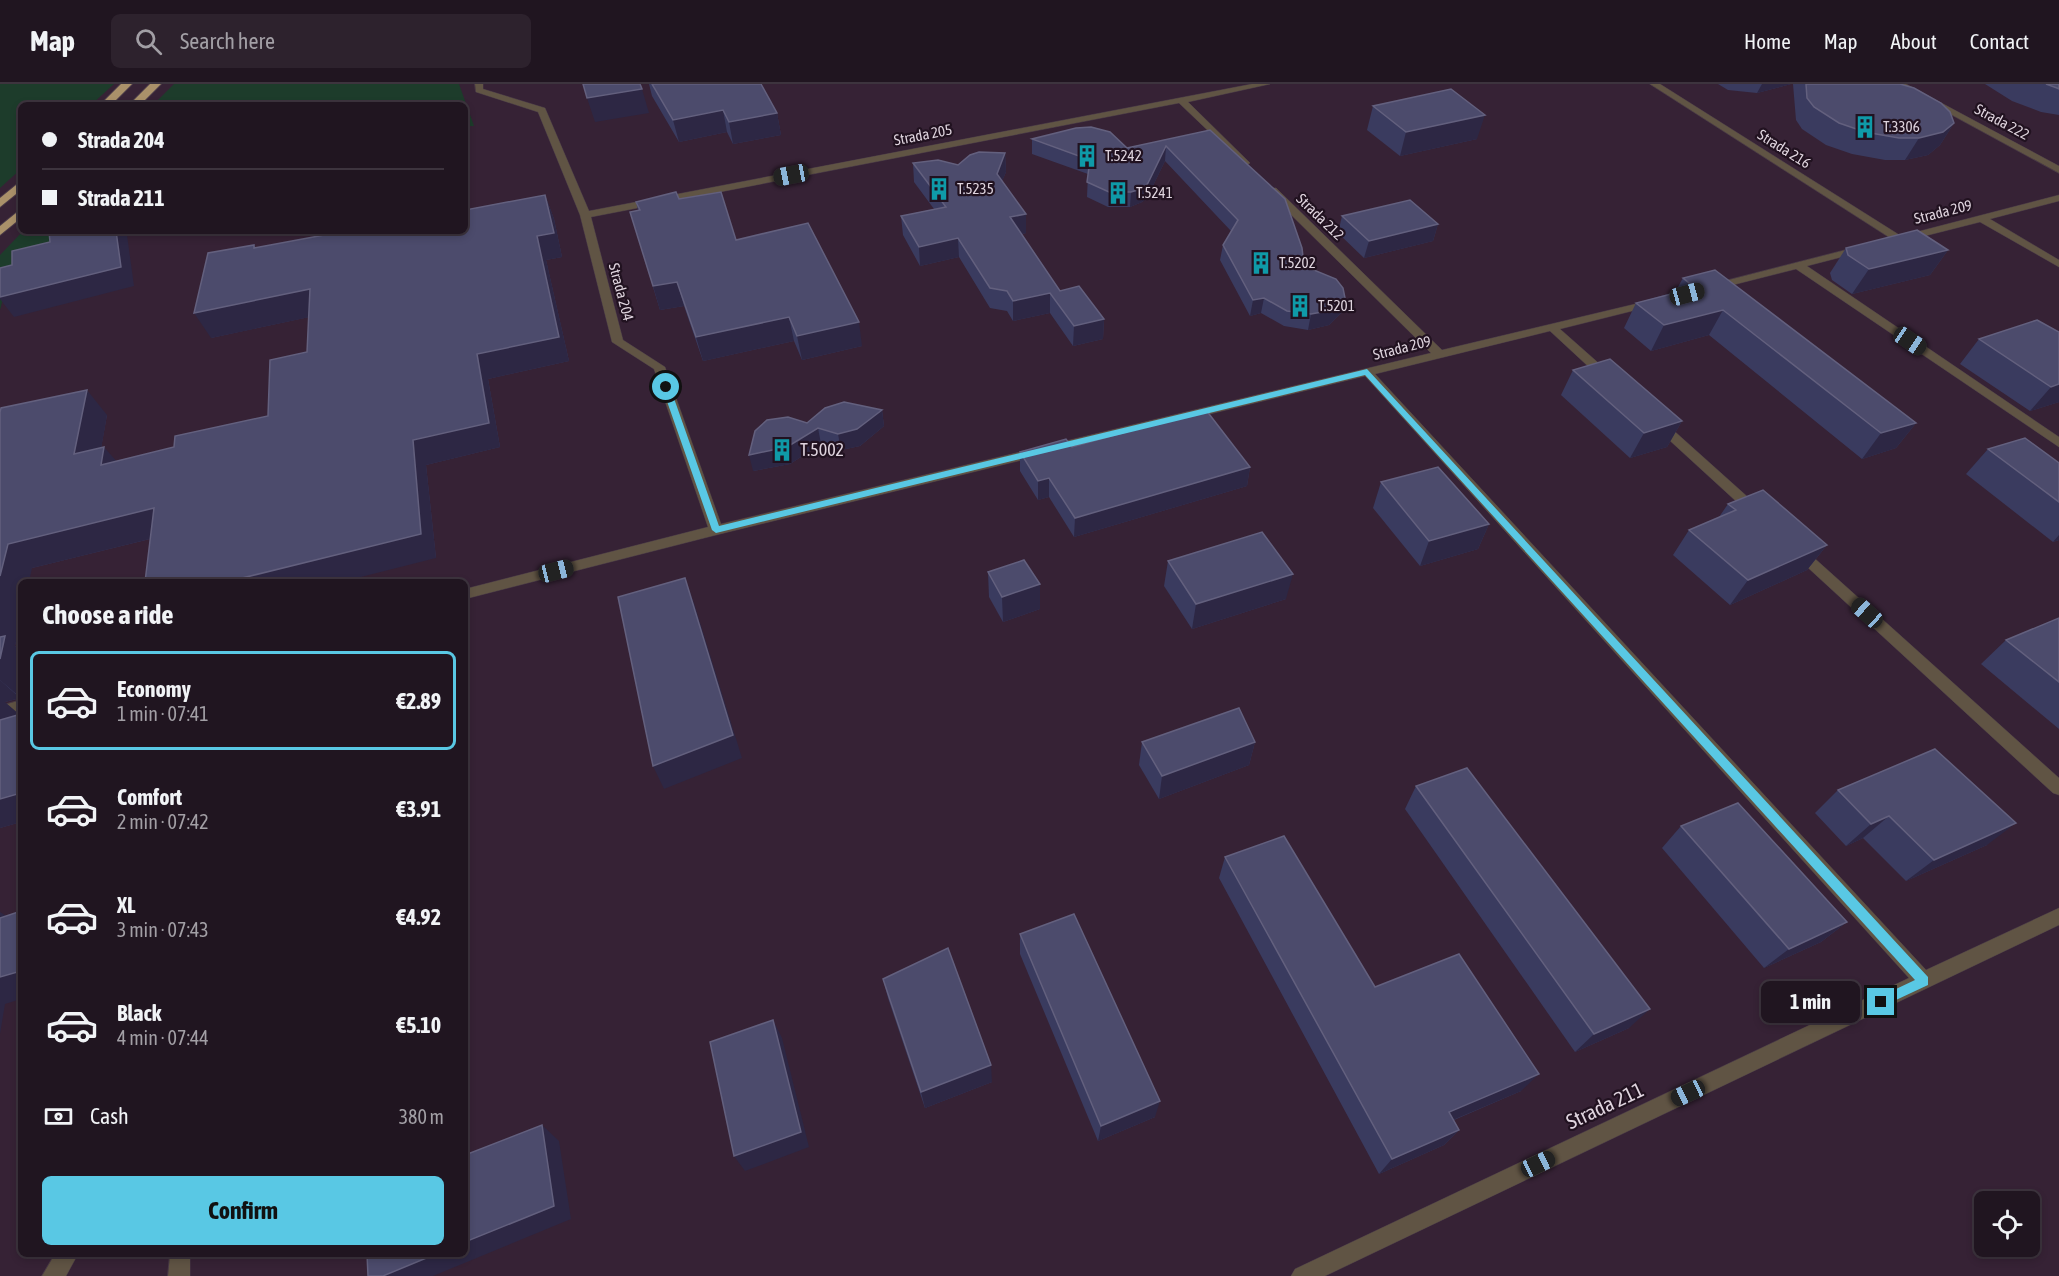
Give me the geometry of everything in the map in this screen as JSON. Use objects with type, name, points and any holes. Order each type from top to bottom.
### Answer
[{"type":"highway","points":[[108,102],[127,84]]},
{"type":"highway","points":[[137,102],[156,84]]},
{"type":"highway","points":[[0,204],[18,187]]},
{"type":"highway","points":[[0,232],[18,215]]},
{"type":"lane","name":"Strada 204","points":[[479,84],[479,90],[542,110],[585,215],[618,342],[659,367],[716,530]]},
{"type":"lane","name":"Strada 205","points":[[585,215],[1266,84]]},
{"type":"lane","name":"Strada 216","points":[[1654,84],[1887,242]]},
{"type":"lane","name":"Strada 222","points":[[1899,84],[2059,170]]},
{"type":"lane","points":[[1181,100],[1256,174]]},
{"type":"lane","name":"Strada 212","points":[[1264,182],[1439,354]]},
{"type":"lane","name":"Strada 209","points":[[1698,291],[2059,198]]},
{"type":"lane","points":[[1981,218],[2059,264]]},
{"type":"lane","points":[[1798,265],[2059,443]]},
{"type":"lane","name":"Strada 209","points":[[468,593],[716,530],[1665,299]]},
{"type":"lane","points":[[1553,328],[1615,384]]},
{"type":"lane","points":[[1367,372],[1924,981]]},
{"type":"lane","points":[[1651,417],[1766,522]]},
{"type":"lane","points":[[1784,538],[2059,788]]},
{"type":"lane","points":[[0,712],[18,707]]},
{"type":"lane","name":"Strada 211","points":[[1302,1276],[2059,916]]},
{"type":"lane","points":[[53,1276],[66,1257]]},
{"type":"lane","points":[[179,1276],[180,1257]]},
{"type":"shaded area","points":[[0,84],[2059,84],[2059,1276],[0,1276]]},
{"type":"green space","points":[[0,84],[114,84],[94,102],[18,102],[18,172],[0,188]]},
{"type":"green space","points":[[174,84],[459,84],[465,102],[156,102]]},
{"type":"green space","points":[[468,109],[474,126],[468,126]]},
{"type":"green space","points":[[20,234],[103,234],[11,269],[0,310],[0,255]]},
{"type":"building","points":[[583,84],[640,84],[642,89],[587,98]]},
{"type":"building","points":[[652,84],[761,84],[777,113],[729,122],[723,110],[673,120]]},
{"type":"building","points":[[1806,84],[1900,84],[1914,88],[1941,103],[1950,112],[1954,123],[1943,132],[1919,138],[1899,138],[1865,132],[1839,123],[1814,107],[1807,98]]},
{"type":"building","points":[[2046,84],[2059,84],[2059,89],[2057,88]]},
{"type":"building","points":[[1451,89],[1485,115],[1406,132],[1373,106]]},
{"type":"building","points":[[1091,127],[1110,132],[1127,148],[1210,130],[1285,199],[1302,248],[1304,266],[1336,279],[1343,288],[1345,298],[1333,310],[1311,314],[1287,311],[1264,298],[1253,300],[1223,245],[1238,220],[1166,146],[1144,188],[1131,192],[1109,192],[1087,182],[1090,160],[1032,139],[1076,128]]},
{"type":"building","points":[[979,152],[1005,153],[997,174],[1026,214],[1010,217],[1060,291],[1079,286],[1104,319],[1074,326],[1050,293],[1013,301],[1007,291],[990,288],[958,238],[919,247],[901,216],[946,207],[913,163],[938,160],[958,165],[970,155]]},
{"type":"building","points":[[676,192],[679,199],[721,192],[736,240],[808,223],[859,322],[797,336],[789,317],[696,337],[677,282],[653,286],[630,212],[640,210],[636,202]]},
{"type":"building","points":[[545,195],[554,233],[537,236],[559,337],[477,354],[489,423],[413,440],[421,534],[238,579],[145,579],[154,508],[8,544],[0,576],[1,408],[87,390],[74,454],[104,447],[101,465],[174,447],[175,436],[268,416],[270,360],[307,352],[310,289],[194,313],[208,253],[254,245],[254,248],[330,234],[468,234],[468,209]]},
{"type":"building","points":[[1410,200],[1438,224],[1369,241],[1342,216]]},
{"type":"building","points":[[1917,230],[1948,250],[1869,269],[1848,255],[1846,248]]},
{"type":"building","points":[[49,234],[116,234],[121,267],[0,297],[0,268],[12,265],[12,251],[50,242]]},
{"type":"building","points":[[1715,270],[1916,423],[1881,433],[1723,310],[1664,325],[1636,303],[1695,288],[1683,278]]},
{"type":"building","points":[[2037,320],[2059,332],[2059,384],[2051,387],[1979,339]]},
{"type":"building","points":[[1610,359],[1682,421],[1644,433],[1573,370]]},
{"type":"building","points":[[844,402],[882,410],[857,429],[838,434],[818,428],[787,447],[749,455],[755,431],[767,420],[788,417],[807,423],[825,408]]},
{"type":"building","points":[[1206,410],[1250,467],[1075,518],[1049,478],[1038,481],[1020,452],[1066,439],[1072,447]]},
{"type":"building","points":[[2025,438],[2059,463],[2059,502],[1988,449]]},
{"type":"building","points":[[1438,467],[1489,524],[1429,541],[1381,482]]},
{"type":"building","points":[[1763,490],[1827,545],[1748,580],[1689,530],[1736,510],[1728,504]]},
{"type":"building","points":[[1262,532],[1293,574],[1196,604],[1168,561]]},
{"type":"building","points":[[1024,560],[1040,584],[1002,597],[988,572]]},
{"type":"building","points":[[685,578],[733,735],[653,766],[618,597]]},
{"type":"building","points":[[2059,618],[2059,682],[2006,640]]},
{"type":"building","points":[[5,636],[0,659],[0,637]]},
{"type":"building","points":[[1239,708],[1255,742],[1162,776],[1142,742]]},
{"type":"building","points":[[18,715],[18,794],[0,799],[0,720]]},
{"type":"building","points":[[1935,749],[2016,823],[1934,860],[1889,816],[1871,824],[1838,790]]},
{"type":"building","points":[[1467,768],[1650,1009],[1594,1034],[1416,786]]},
{"type":"building","points":[[1738,803],[1847,922],[1789,949],[1681,826]]},
{"type":"building","points":[[1284,836],[1375,987],[1459,954],[1539,1074],[1449,1112],[1459,1130],[1392,1159],[1225,857]]},
{"type":"building","points":[[18,912],[18,972],[0,977],[0,918]]},
{"type":"building","points":[[1074,914],[1160,1101],[1101,1126],[1020,934]]},
{"type":"building","points":[[948,948],[991,1065],[921,1092],[883,979]]},
{"type":"building","points":[[773,1020],[801,1132],[734,1156],[710,1042]]},
{"type":"building","points":[[542,1125],[554,1206],[468,1241],[468,1154]]},
{"type":"building","points":[[367,1257],[429,1257],[383,1276],[368,1276]]},
{"type":"place","name":"T.3306","points":[[1865,127]]},
{"type":"place","name":"T.5242","points":[[1087,156]]},
{"type":"place","name":"T.5235","points":[[939,189]]},
{"type":"place","name":"T.5241","points":[[1118,193]]},
{"type":"place","name":"T.5202","points":[[1261,263]]},
{"type":"place","name":"T.5201","points":[[1300,306]]},
{"type":"place","name":"T.5002","points":[[782,450]]},
{"type":"route","points":[[666,387],[716,530],[1367,372],[1924,981],[1881,1002]]}]
